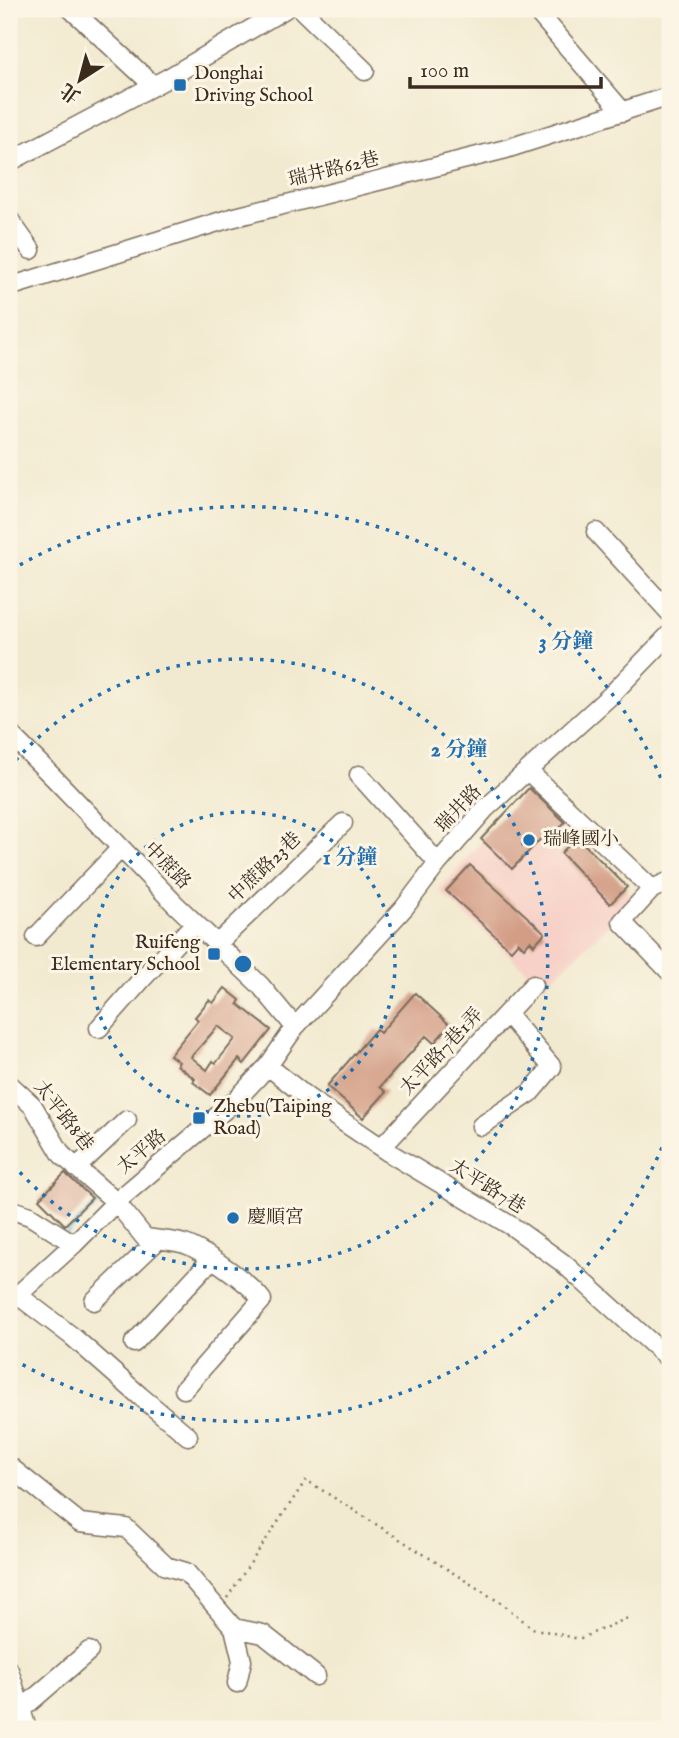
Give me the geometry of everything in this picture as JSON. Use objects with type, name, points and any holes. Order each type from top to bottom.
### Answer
[{"type":"street","points":[[9,162],[154,86],[285,9]]},
{"type":"street","points":[[301,9],[365,71]]},
{"type":"street","points":[[535,9],[624,112]]},
{"type":"street","points":[[80,12],[154,86]]},
{"type":"street","name":"瑞井路62巷","points":[[9,286],[231,218],[506,149],[670,96]]},
{"type":"street","points":[[9,219],[30,250]]},
{"type":"street","points":[[596,533],[670,612]]},
{"type":"street","name":"瑞井路","points":[[295,1027],[404,908],[438,863],[485,809],[610,696],[670,634]]},
{"type":"street","name":"中蔗路","points":[[9,733],[195,923],[260,985],[295,1027]]},
{"type":"street","points":[[528,771],[652,890]]},
{"type":"street","points":[[359,775],[438,863]]},
{"type":"street","name":"中蔗路23巷","points":[[217,944],[342,823]]},
{"type":"street","points":[[36,937],[121,848]]},
{"type":"street","points":[[670,881],[652,890],[622,922],[670,972]]},
{"type":"street","points":[[99,1028],[195,923]]},
{"type":"street","name":"太平路7巷1弄","points":[[382,1147],[533,985]]},
{"type":"street","points":[[481,1126],[530,1093],[552,1067],[506,1014]]},
{"type":"street","name":"太平路","points":[[14,1299],[116,1202],[220,1114],[268,1066],[295,1027]]},
{"type":"street","name":"太平路7巷","points":[[268,1066],[308,1098],[513,1227],[563,1263],[670,1360]]},
{"type":"street","name":"太平路8巷","points":[[9,1084],[33,1105],[62,1156],[116,1202],[145,1238],[159,1240]]},
{"type":"street","points":[[76,1168],[127,1120]]},
{"type":"street","points":[[9,1209],[30,1216],[74,1244]]},
{"type":"street","points":[[94,1301],[159,1240],[188,1244],[257,1293],[262,1300],[184,1389]]},
{"type":"street","points":[[134,1343],[212,1259]]},
{"type":"street","points":[[14,1299],[73,1337],[188,1436]]},
{"type":"street","points":[[9,1466],[80,1523],[126,1528],[166,1566],[186,1572],[234,1628],[242,1661],[237,1683]]},
{"type":"street","points":[[234,1628],[263,1634],[316,1676]]},
{"type":"street","points":[[22,1709],[89,1651]]},
{"type":"street","points":[[9,1670],[27,1729]]},
{"type":"path","points":[[220,1610],[306,1480],[504,1605],[532,1628],[579,1639],[628,1618]]},
{"type":"shaded area","name":"瑞峰國小","points":[[526,789],[636,900],[543,986],[439,891]]},
{"type":"building","points":[[529,788],[565,822],[553,835],[549,830],[512,869],[481,839]]},
{"type":"building","points":[[577,837],[627,887],[610,904],[561,853]]},
{"type":"building","points":[[470,865],[545,933],[534,945],[530,941],[524,948],[518,942],[511,950],[446,891]]},
{"type":"building","points":[[225,988],[240,1000],[238,1004],[271,1030],[244,1064],[239,1059],[210,1095],[193,1082],[195,1079],[177,1065],[179,1062],[170,1055],[198,1020],[195,1017],[209,1000],[213,1003]],"holes":[[[218,1026],[235,1039],[207,1070],[191,1057]]]},
{"type":"building","points":[[415,993],[450,1025],[434,1043],[426,1036],[380,1087],[386,1092],[363,1118],[327,1086],[376,1029],[380,1033]]},
{"type":"building","points":[[65,1173],[92,1198],[65,1225],[39,1199]]},
{"type":"waterway","points":[[67,1234],[105,1199]]},
{"type":"waterway","points":[[18,1284],[59,1242]]},
{"type":"place","name":"Donghai Driving School","points":[[180,85]]},
{"type":"place","name":"瑞峰國小","points":[[529,840]]},
{"type":"place","name":"Ruifeng Elementary School","points":[[214,954]]},
{"type":"place","name":"Zhebu(Taiping Road)","points":[[199,1118]]},
{"type":"place","name":"慶順宮","points":[[233,1218]]}]
